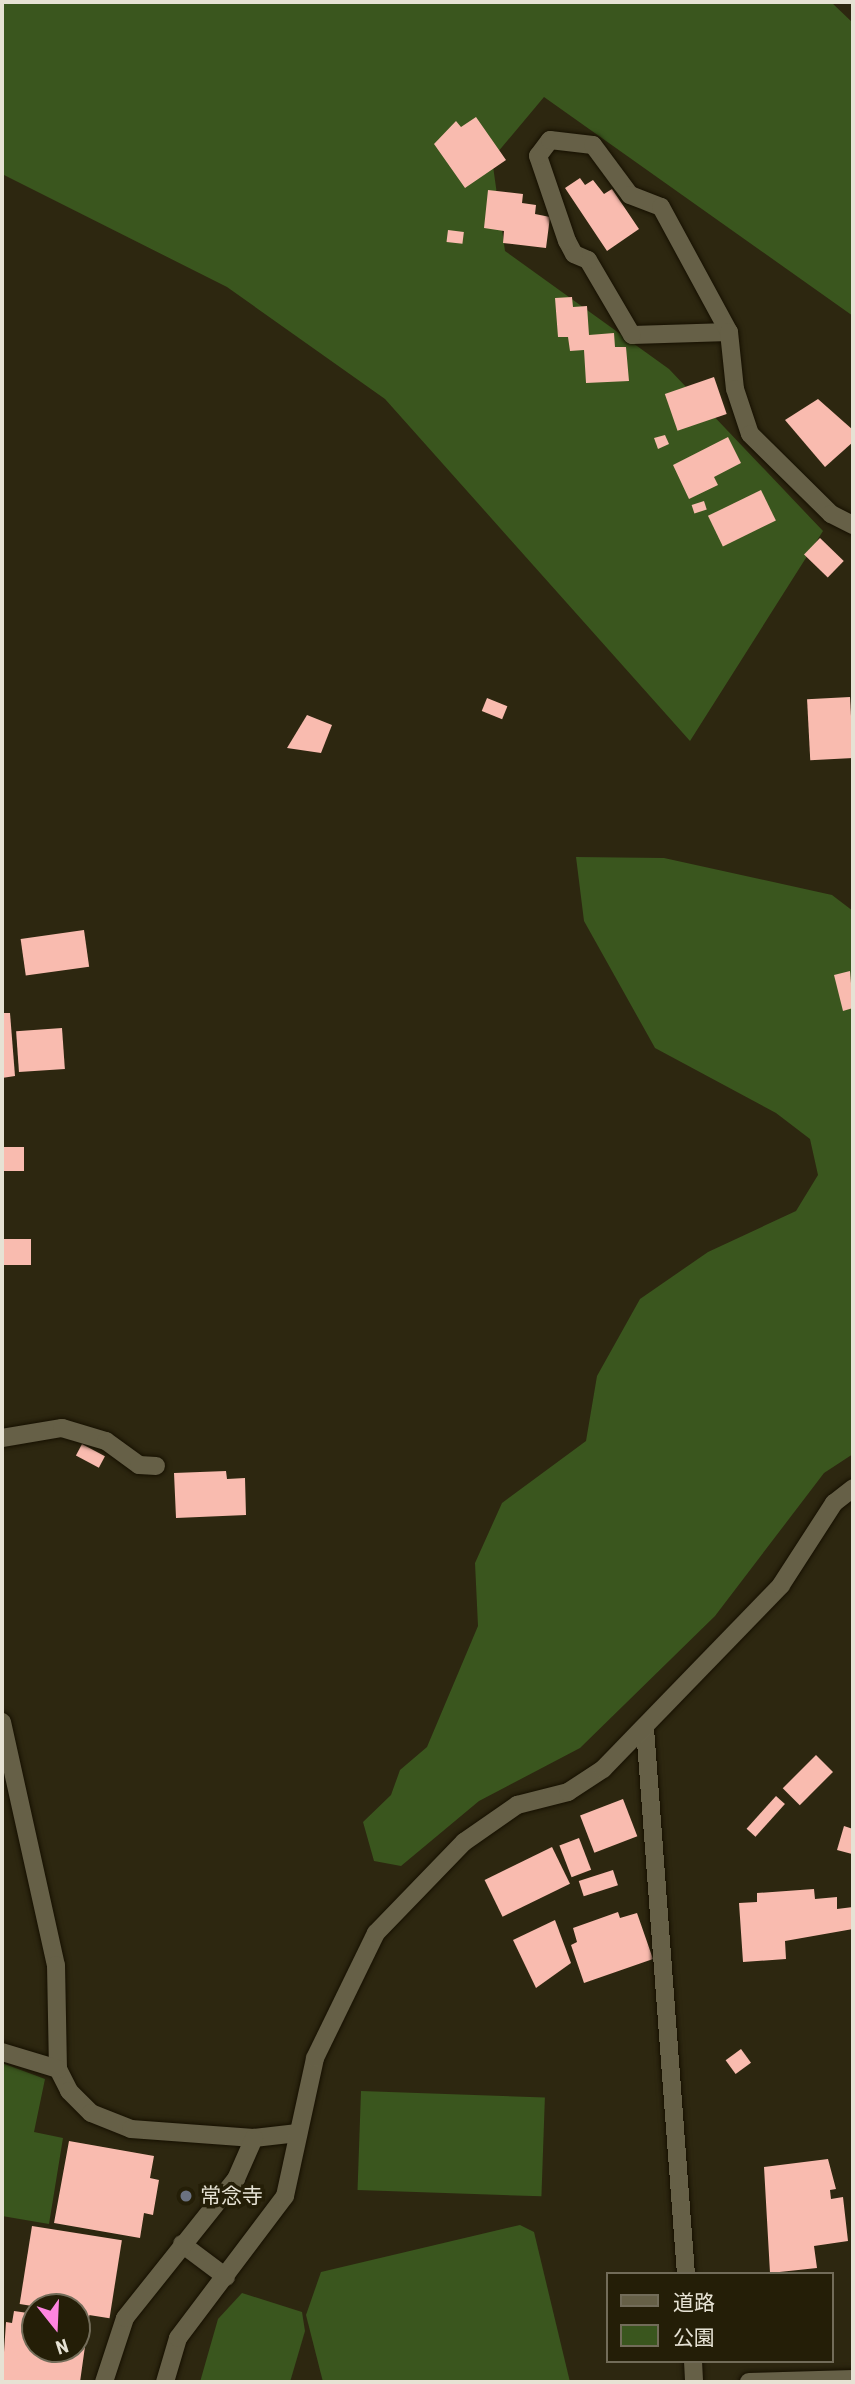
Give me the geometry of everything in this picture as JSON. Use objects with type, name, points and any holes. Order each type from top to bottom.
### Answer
[{"type":"street","points":[[729,332],[632,335],[588,260],[574,254],[567,241],[538,156],[550,140],[593,145],[630,195],[661,207],[729,332],[735,389],[750,434],[831,514],[853,525]]},
{"type":"street","points":[[2,1438],[62,1428],[106,1441],[139,1465],[156,1466]]},
{"type":"street","points":[[165,2382],[178,2338],[285,2196],[315,2058],[376,1933],[464,1842],[517,1805],[568,1792],[603,1769],[781,1585],[834,1503],[853,1488]]},
{"type":"street","points":[[2,1722],[56,1965],[58,2070]]},
{"type":"street","points":[[645,1727],[686,2272]]},
{"type":"street","points":[[2,2052],[58,2070],[91,2113],[131,2129],[254,2138],[298,2133]]},
{"type":"street","points":[[104,2382],[125,2318],[236,2179],[254,2138]]},
{"type":"street","points":[[182,2244],[226,2277]]},
{"type":"street","points":[[693,2363],[694,2382]]},
{"type":"street","points":[[749,2382],[853,2379]]},
{"type":"green space","points":[[2,2],[831,2],[853,23],[853,316],[544,97],[492,159],[505,251],[669,369],[823,531],[690,741],[385,399],[227,287],[2,174]]},
{"type":"green space","points":[[576,857],[664,858],[832,895],[853,911],[853,1454],[824,1473],[715,1616],[580,1748],[479,1801],[401,1866],[374,1861],[363,1822],[391,1795],[400,1770],[427,1747],[478,1626],[475,1563],[502,1503],[586,1441],[597,1376],[640,1299],[708,1252],[796,1211],[818,1175],[810,1139],[776,1113],[655,1048],[584,921]]},
{"type":"green space","points":[[2,2063],[45,2079],[34,2132],[63,2138],[49,2224],[2,2216]]},
{"type":"green space","points":[[361,2091],[545,2097],[541,2196],[358,2190]]},
{"type":"green space","points":[[520,2225],[534,2232],[570,2382],[323,2382],[306,2315],[321,2272]]},
{"type":"green space","points":[[242,2293],[302,2312],[305,2331],[290,2382],[200,2382],[218,2319]]},
{"type":"building","points":[[476,117],[506,160],[465,188],[434,144],[456,121],[461,127]]},
{"type":"building","points":[[580,178],[585,185],[593,180],[604,194],[612,189],[639,229],[607,251],[565,188]]},
{"type":"building","points":[[488,190],[523,194],[522,203],[536,205],[535,214],[550,217],[546,248],[503,243],[504,231],[484,228]]},
{"type":"building","points":[[448,230],[464,232],[462,244],[447,242]]},
{"type":"building","points":[[572,297],[573,307],[587,306],[589,335],[614,333],[615,347],[626,347],[629,381],[586,383],[584,350],[570,351],[568,337],[558,337],[555,298]]},
{"type":"building","points":[[714,377],[727,414],[678,431],[665,394]]},
{"type":"building","points":[[818,399],[853,430],[853,442],[825,467],[785,420]]},
{"type":"building","points":[[665,435],[669,444],[658,449],[654,438]]},
{"type":"building","points":[[728,437],[741,463],[714,477],[718,485],[689,499],[673,465]]},
{"type":"building","points":[[761,490],[776,521],[723,546],[708,516]]},
{"type":"building","points":[[704,501],[707,510],[694,514],[692,505]]},
{"type":"building","points":[[820,538],[844,561],[828,577],[804,555]]},
{"type":"building","points":[[850,697],[853,758],[810,760],[807,699]]},
{"type":"building","points":[[487,698],[507,706],[502,719],[482,711]]},
{"type":"building","points":[[307,715],[332,725],[321,753],[287,748]]},
{"type":"building","points":[[84,930],[89,967],[26,976],[21,939]]},
{"type":"building","points":[[850,971],[853,1008],[843,1011],[834,975]]},
{"type":"building","points":[[2,1013],[10,1013],[15,1076],[2,1078]]},
{"type":"building","points":[[62,1028],[65,1069],[19,1072],[16,1031]]},
{"type":"building","points":[[3,1147],[24,1147],[24,1171],[3,1171]]},
{"type":"building","points":[[2,1239],[31,1239],[31,1265],[2,1265]]},
{"type":"building","points":[[82,1444],[105,1456],[99,1468],[76,1455]]},
{"type":"building","points":[[226,1471],[227,1479],[245,1478],[246,1515],[176,1518],[174,1473]]},
{"type":"building","points":[[816,1755],[833,1772],[800,1805],[783,1788]]},
{"type":"building","points":[[776,1796],[785,1804],[755,1837],[747,1829]]},
{"type":"building","points":[[623,1799],[637,1836],[594,1853],[580,1815]]},
{"type":"building","points":[[844,1826],[853,1829],[852,1854],[837,1850]]},
{"type":"building","points":[[579,1838],[591,1870],[572,1877],[559,1846]]},
{"type":"building","points":[[552,1847],[570,1884],[503,1917],[485,1880]]},
{"type":"building","points":[[613,1870],[618,1885],[584,1896],[579,1881]]},
{"type":"building","points":[[814,1889],[815,1899],[837,1897],[837,1909],[853,1907],[853,1929],[785,1941],[786,1959],[743,1962],[739,1903],[757,1902],[757,1893]]},
{"type":"building","points":[[618,1912],[620,1918],[637,1913],[653,1959],[584,1983],[571,1945],[577,1942],[573,1928]]},
{"type":"building","points":[[555,1920],[571,1963],[536,1988],[513,1940]]},
{"type":"building","points":[[741,2049],[751,2063],[736,2074],[726,2060]]},
{"type":"building","points":[[69,2141],[154,2156],[150,2178],[159,2180],[153,2215],[144,2213],[140,2238],[54,2223]]},
{"type":"building","points":[[828,2159],[836,2189],[830,2190],[831,2199],[843,2197],[848,2241],[814,2246],[817,2268],[770,2272],[764,2167]]},
{"type":"building","points":[[32,2226],[122,2240],[110,2318],[91,2315],[91,2293],[21,2293]]},
{"type":"building","points":[[14,2311],[21,2312],[21,2363],[83,2363],[80,2382],[2,2382],[6,2322],[12,2323]]},
{"type":"place","name":"常念寺","points":[[186,2196]]}]
